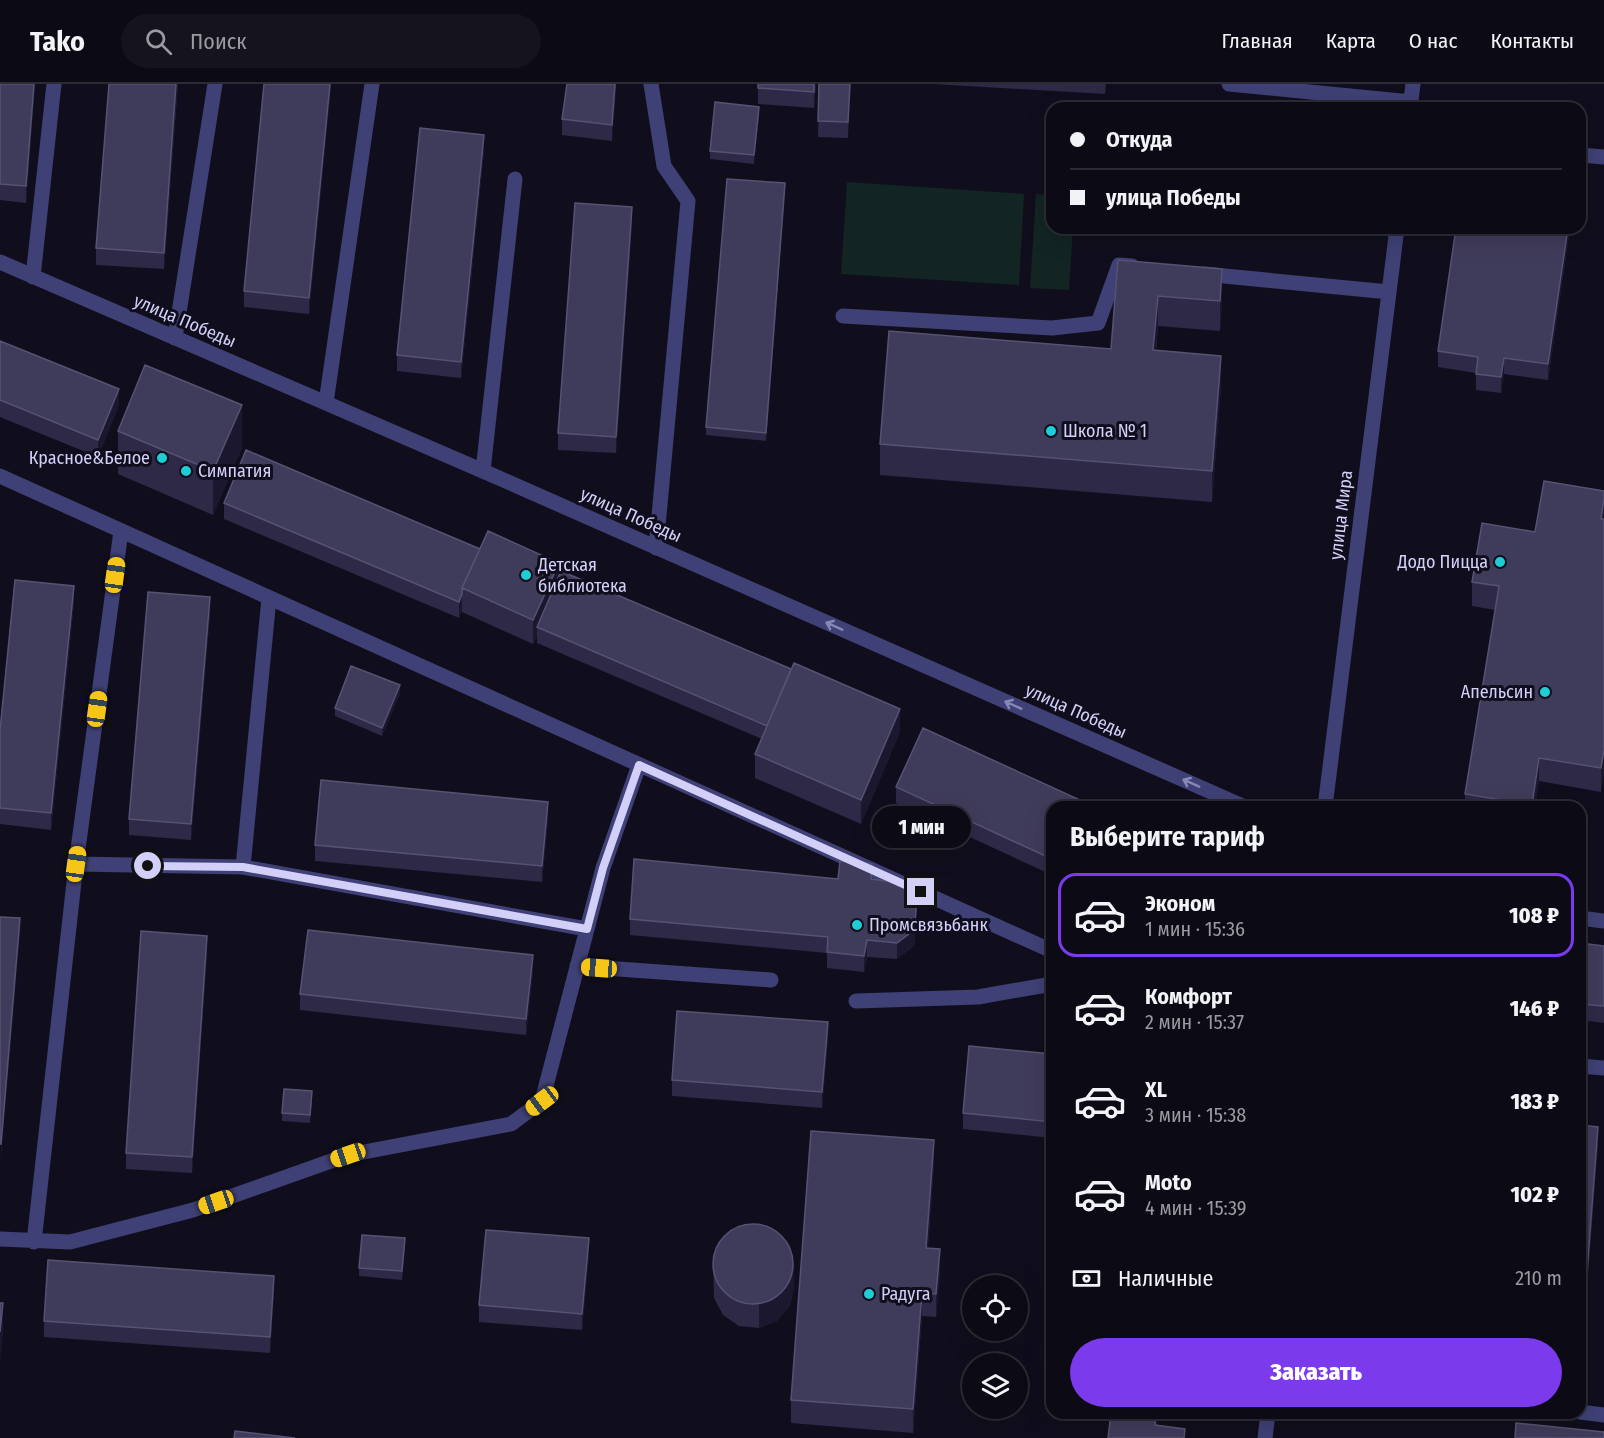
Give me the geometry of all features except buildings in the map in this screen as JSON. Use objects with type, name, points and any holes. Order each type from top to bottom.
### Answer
[{"type":"street","points":[[33,277],[54,84]]},
{"type":"street","points":[[176,338],[215,84]]},
{"type":"street","points":[[326,403],[372,84]]},
{"type":"street","points":[[651,84],[664,166],[688,201],[656,548]]},
{"type":"street","points":[[1229,84],[1384,102]]},
{"type":"street","points":[[1410,102],[1413,84]]},
{"type":"street","points":[[1586,156],[1604,157]]},
{"type":"street","points":[[483,471],[515,179]]},
{"type":"street","name":"улица Мира","points":[[1325,801],[1396,234]]},
{"type":"street","name":"улица Победы","points":[[0,262],[483,471],[1231,801]]},
{"type":"street","points":[[843,316],[1052,328],[1098,323],[1119,265],[1143,268]]},
{"type":"street","points":[[1190,272],[1389,292]]},
{"type":"street","points":[[0,476],[1046,948]]},
{"type":"street","points":[[34,1242],[76,864],[121,531]]},
{"type":"street","points":[[243,867],[269,598]]},
{"type":"street","points":[[0,1239],[70,1242],[193,1210],[348,1155],[511,1124],[542,1101],[603,868],[639,765]]},
{"type":"street","points":[[76,864],[243,867],[587,929]]},
{"type":"street","points":[[1586,919],[1604,921]]},
{"type":"street","points":[[577,966],[771,980]]},
{"type":"street","points":[[856,1001],[978,997],[1046,985]]},
{"type":"street","points":[[1586,1066],[1604,1068]]},
{"type":"street","points":[[1586,1413],[1604,1415]]},
{"type":"street","points":[[1265,1438],[1267,1419]]},
{"type":"green space","points":[[847,182],[1024,194],[1019,285],[841,274]]},
{"type":"green space","points":[[1036,194],[1046,195],[1046,234],[1073,234],[1069,290],[1030,288]]},
{"type":"place","name":"Школа № 1","points":[[1051,431]]},
{"type":"place","name":"Красное&Белое","points":[[162,458]]},
{"type":"place","name":"Симпатия","points":[[186,471]]},
{"type":"place","name":"Додо Пицца","points":[[1500,562]]},
{"type":"place","name":"Детская библиотека","points":[[526,575]]},
{"type":"place","name":"Апельсин","points":[[1545,692]]},
{"type":"place","name":"Промсвязьбанк","points":[[857,925]]},
{"type":"place","name":"Радуга","points":[[869,1294]]},
{"type":"route","points":[[148,866],[243,867],[587,929],[603,868],[639,765],[921,892]]}]
